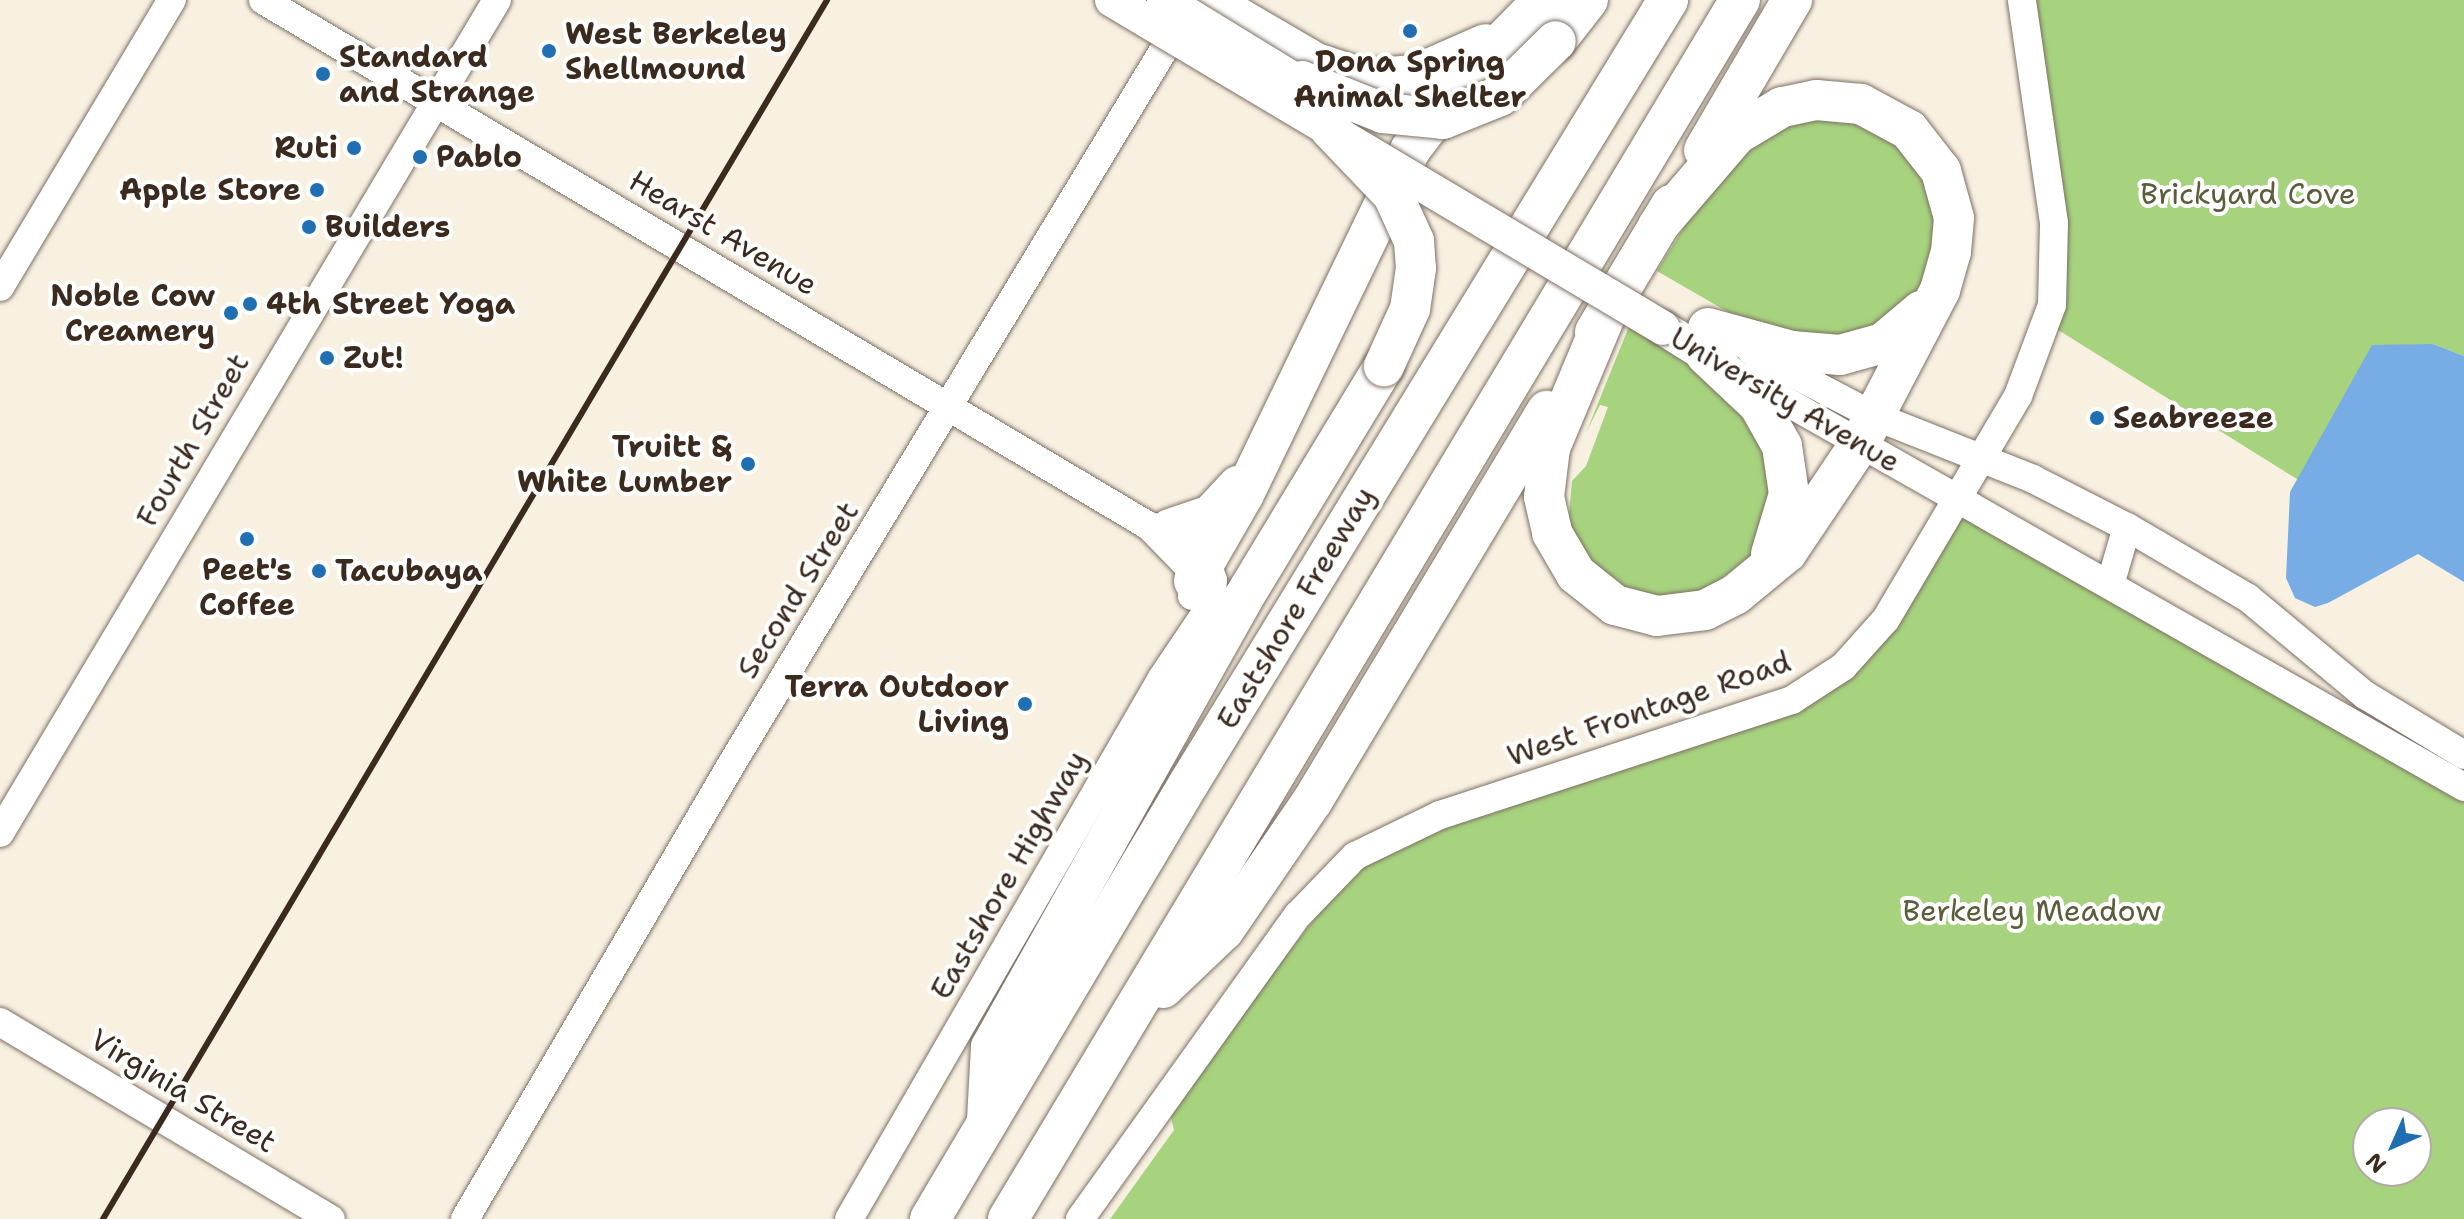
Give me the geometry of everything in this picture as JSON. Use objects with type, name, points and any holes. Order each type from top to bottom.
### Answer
[{"type":"highway","points":[[1208,0],[1316,63],[1387,80],[1458,60],[1500,36],[1543,0]]},
{"type":"highway","points":[[1201,572],[1410,150],[1461,84],[1543,0]]},
{"type":"highway","points":[[1302,81],[1383,113],[1443,119],[1500,96],[1556,41],[1588,0]]},
{"type":"highway","name":"Eastshore Freeway","points":[[930,1219],[1189,783],[1668,0]]},
{"type":"highway","points":[[1008,1219],[1740,0]]},
{"type":"highway","points":[[1126,1024],[1224,930],[1313,800],[1792,0]]},
{"type":"highway","points":[[1606,314],[1563,408],[1547,460],[1544,497],[1556,546],[1576,574],[1598,595],[1646,614],[1705,610],[1746,587],[1795,543],[1866,430],[1933,304],[1949,263],[1952,207],[1927,149],[1887,115],[1831,100],[1782,107],[1750,124],[1711,158],[1658,226]]},
{"type":"highway","points":[[987,1126],[991,1047],[1229,623],[1384,366],[1410,309],[1416,268],[1414,241],[1393,195],[1330,129]]},
{"type":"highway","points":[[1688,330],[1809,354],[1854,352],[1883,343],[1907,325],[1928,302],[1949,263]]},
{"type":"highway","points":[[1688,330],[1768,417],[1787,463],[1785,521],[1770,556],[1746,587]]},
{"type":"highway","points":[[1159,527],[1204,519],[1223,505],[1275,424]]},
{"type":"main road","name":"University Avenue","points":[[1112,0],[1330,129],[1688,330]]},
{"type":"main road","name":"University Avenue","points":[[1164,0],[1302,81],[1353,118],[1688,330]]},
{"type":"street","points":[[0,287],[172,0]]},
{"type":"street","name":"Hearst Avenue","points":[[263,0],[950,408],[1199,548],[1201,572]]},
{"type":"street","name":"Fourth Street","points":[[0,833],[497,0]]},
{"type":"street","name":"Second Street","points":[[465,1219],[731,765],[950,408],[1194,0]]},
{"type":"street","name":"West Frontage Road","points":[[1080,1219],[1291,923],[1339,869],[1370,846],[1423,821],[1720,727],[1805,694],[1843,667],[1881,626],[1960,500],[2031,369],[2055,287],[2054,223],[2022,0]]},
{"type":"street","name":"University Avenue","points":[[1688,330],[1866,430],[1960,500],[2464,787]]},
{"type":"street","name":"University Avenue","points":[[1866,430],[2033,479],[2127,527],[2248,598],[2365,695],[2464,755]]},
{"type":"street","points":[[2110,585],[2127,527]]},
{"type":"street","name":"Eastshore Highway","points":[[849,1219],[1162,678],[1211,605],[1201,572]]},
{"type":"street","name":"Virginia Street","points":[[0,1022],[331,1219]]},
{"type":"green space","name":"Brickyard Cove","points":[[2022,0],[2464,0],[2464,356],[2433,344],[2300,481],[2047,323],[2052,305]]},
{"type":"green space","points":[[1831,114],[1879,128],[1922,167],[1939,233],[1918,295],[1877,329],[1813,340],[1733,315],[1657,271],[1697,206],[1761,134]]},
{"type":"green space","points":[[1630,324],[1665,344],[1745,412],[1773,470],[1760,542],[1749,557],[1707,590],[1655,598],[1631,591],[1593,566],[1573,534],[1569,515],[1572,481],[1586,466],[1608,407],[1600,405],[1586,433]]},
{"type":"green space","name":"Berkeley Meadow","points":[[1960,500],[2464,797],[2464,1219],[1110,1219],[1174,1130],[1169,1109],[1370,846],[1818,686]]},
{"type":"water","points":[[2433,344],[2464,356],[2464,582],[2418,554],[2328,603],[2315,607],[2295,598],[2286,578],[2290,492],[2372,345]]},
{"type":"railway","points":[[103,1219],[827,0]]},
{"type":"place","name":"Dona Spring Animal Shelter","points":[[1410,31]]},
{"type":"place","name":"West Berkeley Shellmound","points":[[549,51]]},
{"type":"place","name":"Standard and Strange","points":[[323,74]]},
{"type":"place","name":"Ruti","points":[[354,148]]},
{"type":"place","name":"Pablo","points":[[420,157]]},
{"type":"place","name":"Apple Store","points":[[317,190]]},
{"type":"place","name":"Builders","points":[[309,227]]},
{"type":"place","name":"4th Street Yoga","points":[[250,304]]},
{"type":"place","name":"Noble Cow Creamery","points":[[231,313]]},
{"type":"place","name":"Zut!","points":[[327,358]]},
{"type":"place","name":"Seabreeze","points":[[2097,418]]},
{"type":"place","name":"Truitt & White Lumber","points":[[748,464]]},
{"type":"place","name":"Peet's Coffee","points":[[247,539]]},
{"type":"place","name":"Tacubaya","points":[[319,571]]},
{"type":"place","name":"Terra Outdoor Living","points":[[1025,704]]}]
